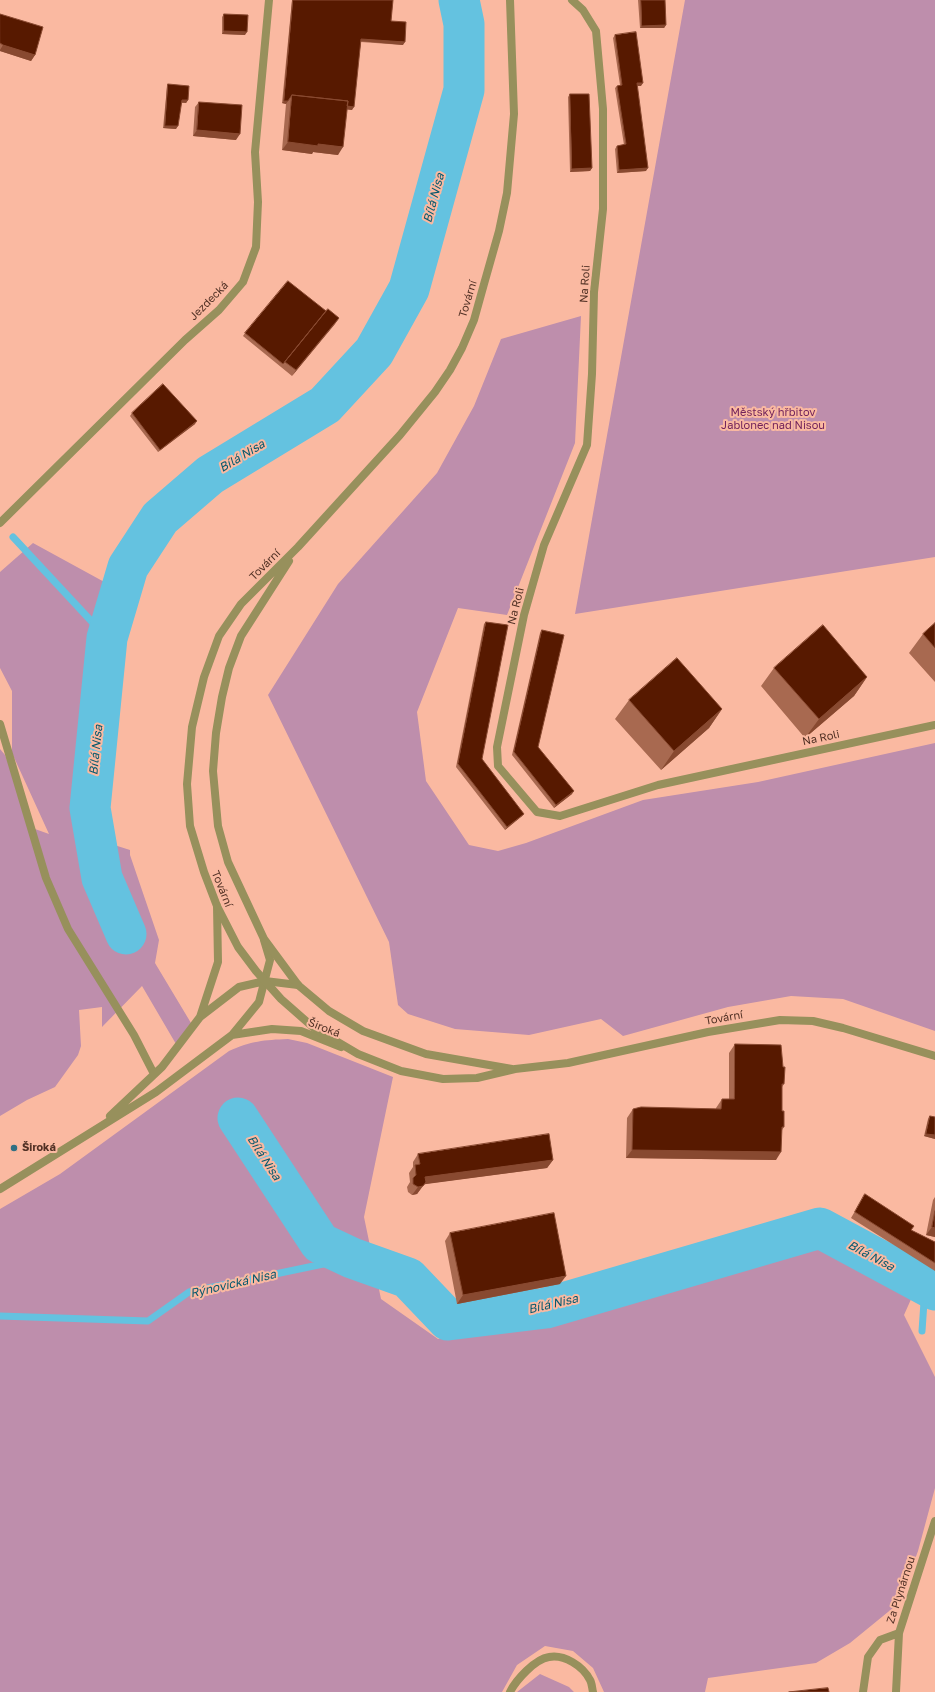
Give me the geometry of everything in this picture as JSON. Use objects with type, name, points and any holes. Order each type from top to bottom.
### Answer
[{"type":"street","name":"Jezdecká","points":[[0,523],[20,501],[185,340],[219,310],[243,282],[256,247],[258,202],[255,152],[269,0]]},
{"type":"street","name":"Tovární","points":[[510,0],[514,114],[508,185],[499,230],[474,320],[459,354],[435,392],[400,435],[298,547],[241,604],[219,636],[204,677],[192,727],[187,784],[190,826],[204,872],[217,906],[238,947],[265,981],[281,999],[314,1028],[358,1054],[401,1070],[443,1079],[478,1078],[515,1069],[568,1063],[708,1032],[780,1020],[813,1021],[843,1028],[935,1056]]},
{"type":"street","name":"Na Roli","points":[[572,0],[583,10],[596,31],[602,109],[603,209],[594,292],[592,374],[587,445],[544,545],[524,615],[497,747],[498,766],[537,812],[560,816],[658,785],[935,725]]},
{"type":"street","name":"Tovární","points":[[298,547],[241,636],[229,668],[222,697],[216,733],[213,771],[218,826],[228,862],[264,939],[298,985],[329,1011],[363,1031],[426,1054],[515,1069]]},
{"type":"street","points":[[0,724],[46,878],[68,929],[134,1035],[154,1074]]},
{"type":"street","name":"Široká","points":[[200,1017],[218,962],[217,906]]},
{"type":"street","name":"Široká","points":[[0,1189],[97,1127],[156,1092],[232,1035],[259,1002],[270,960],[264,939]]},
{"type":"street","name":"Široká","points":[[97,1127],[162,1067],[200,1017],[238,987],[265,981],[298,985]]},
{"type":"street","name":"Široká","points":[[232,1035],[272,1029],[301,1031],[358,1054]]},
{"type":"street","name":"Za Plynárnou","points":[[896,1692],[899,1633],[935,1521]]},
{"type":"street","points":[[863,1692],[868,1657],[880,1640],[899,1633]]},
{"type":"street","points":[[510,1692],[517,1681],[540,1660],[555,1656],[567,1659],[576,1665],[590,1680],[593,1692]]},
{"type":"green space","name":"Městský hřbitov Jablonec nad Nisou","points":[[685,0],[935,0],[935,557],[575,614]]},
{"type":"green space","points":[[581,316],[575,443],[507,615],[458,608],[417,712],[426,781],[469,845],[498,851],[526,843],[643,800],[758,782],[935,743],[935,1031],[843,999],[791,996],[728,1007],[623,1036],[601,1019],[529,1035],[455,1029],[408,1014],[398,1005],[389,942],[268,695],[338,584],[437,473],[474,406],[501,339]]},
{"type":"green space","points":[[33,543],[108,584],[91,652],[93,686],[86,716],[87,734],[80,824],[89,837],[130,850],[130,855],[159,940],[155,963],[194,1028],[176,1044],[142,986],[102,1027],[102,1007],[79,1010],[81,1046],[78,1055],[55,1087],[27,1100],[0,1116],[0,749],[5,755],[35,829],[49,834],[12,753],[12,691],[0,668],[0,572]]},
{"type":"green space","points":[[288,1039],[307,1043],[393,1077],[364,1217],[381,1299],[438,1339],[632,1302],[819,1239],[916,1288],[904,1315],[935,1377],[935,1488],[918,1551],[899,1603],[850,1643],[816,1663],[708,1678],[705,1692],[604,1692],[593,1668],[573,1651],[545,1646],[517,1665],[502,1692],[0,1692],[0,1209],[60,1174],[229,1051],[244,1045],[258,1042]]},
{"type":"green space","points":[[540,1674],[569,1687],[574,1692],[517,1692]]},
{"type":"building","points":[[293,0],[393,0],[391,21],[406,22],[405,42],[361,39],[354,107],[347,106],[348,101],[292,95],[288,101],[284,101]]},
{"type":"building","points":[[641,0],[665,0],[666,25],[642,26]]},
{"type":"building","points":[[0,14],[43,27],[35,55],[0,43]]},
{"type":"building","points":[[224,14],[248,15],[247,32],[224,31]]},
{"type":"building","points":[[636,32],[643,83],[637,83],[648,168],[619,170],[617,146],[626,144],[617,86],[622,85],[615,35]]},
{"type":"building","points":[[168,84],[189,86],[188,100],[182,100],[178,126],[165,126]]},
{"type":"building","points":[[570,94],[589,94],[592,168],[572,169]]},
{"type":"building","points":[[292,95],[348,101],[343,147],[318,144],[318,146],[288,142]]},
{"type":"building","points":[[199,102],[242,105],[240,134],[197,130]]},
{"type":"building","points":[[288,281],[326,311],[283,364],[245,333]]},
{"type":"building","points":[[328,309],[339,318],[296,370],[285,362]]},
{"type":"building","points":[[163,384],[197,421],[160,450],[132,413]]},
{"type":"building","points":[[486,622],[508,625],[482,759],[524,814],[507,827],[458,764]]},
{"type":"building","points":[[935,623],[935,648],[923,634]]},
{"type":"building","points":[[823,625],[867,677],[819,719],[774,668]]},
{"type":"building","points":[[542,630],[564,635],[538,747],[574,791],[556,805],[514,752]]},
{"type":"building","points":[[677,658],[722,709],[674,751],[629,700]]},
{"type":"building","points":[[735,1044],[781,1045],[783,1067],[785,1067],[784,1084],[782,1084],[782,1111],[784,1111],[784,1127],[782,1127],[781,1152],[632,1150],[633,1109],[641,1107],[721,1109],[722,1099],[734,1099]]},
{"type":"building","points":[[930,1116],[935,1117],[935,1135],[926,1134]]},
{"type":"building","points":[[549,1134],[553,1160],[425,1177],[426,1182],[423,1186],[418,1187],[413,1184],[413,1178],[416,1175],[415,1165],[420,1164],[418,1154]]},
{"type":"building","points":[[865,1194],[914,1226],[911,1230],[935,1242],[935,1263],[855,1212]]},
{"type":"building","points":[[935,1211],[935,1228],[932,1227]]},
{"type":"building","points":[[554,1213],[566,1276],[463,1295],[450,1233]]},
{"type":"building","points":[[828,1688],[829,1692],[789,1692]]},
{"type":"waterway","name":"Bílá Nisa","points":[[126,934],[102,878],[90,808],[107,638],[128,567],[160,518],[210,475],[325,405],[374,352],[409,289],[464,90],[464,24],[459,0]]},
{"type":"waterway","points":[[13,537],[107,638]]},
{"type":"waterway","name":"Bílá Nisa","points":[[238,1118],[320,1243],[352,1258],[408,1278],[448,1320],[546,1308],[820,1228],[935,1290]]},
{"type":"waterway","name":"Rýnovická Nisa","points":[[0,1316],[148,1321],[189,1292],[352,1258]]},
{"type":"waterway","points":[[922,1331],[924,1302],[935,1293]]},
{"type":"place","name":"Široká","points":[[14,1148]]}]
